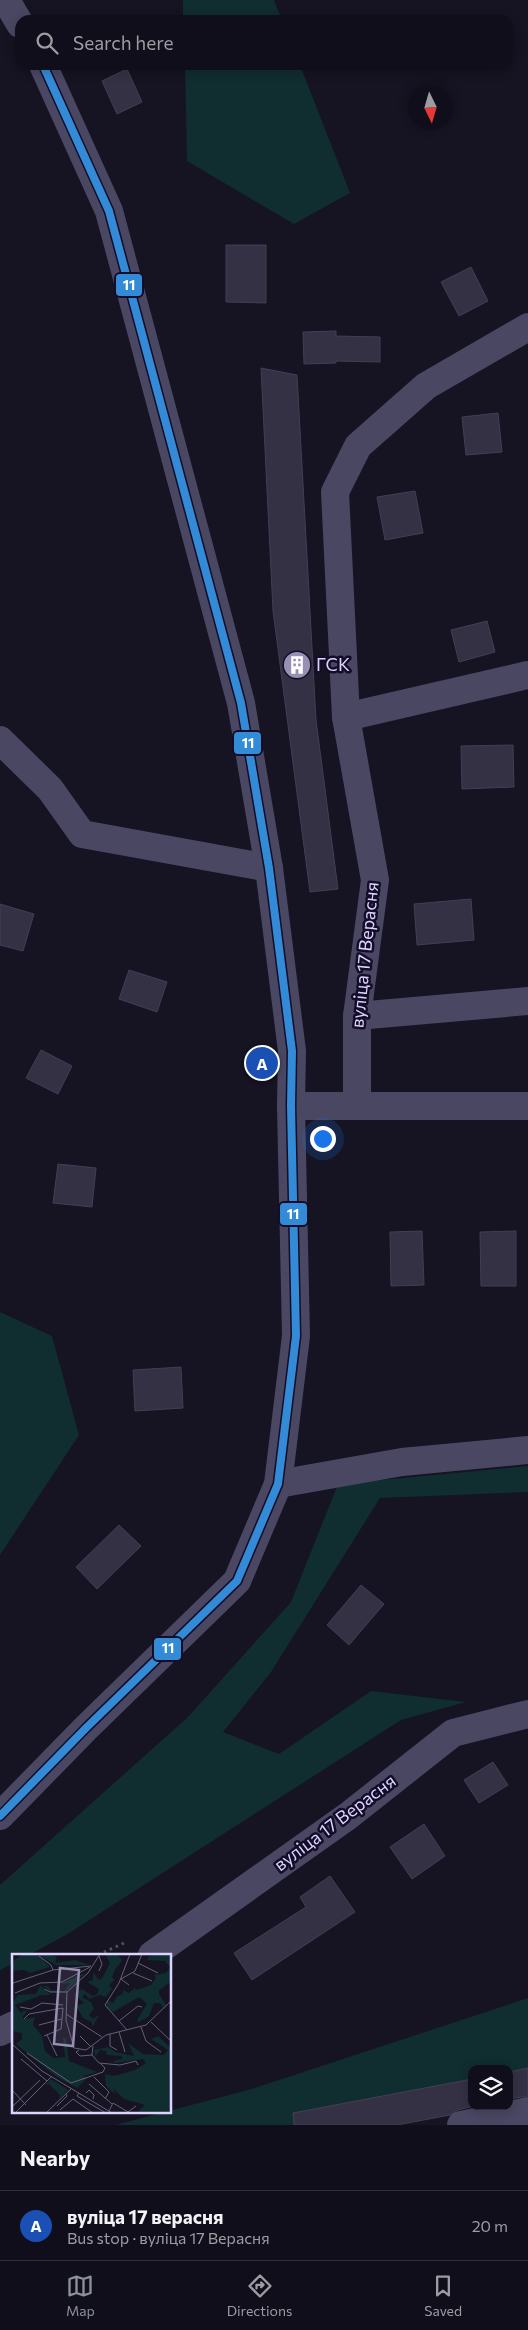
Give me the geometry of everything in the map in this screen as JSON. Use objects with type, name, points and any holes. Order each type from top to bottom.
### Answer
[{"type":"street","points":[[6,0],[15,15]]},
{"type":"street","points":[[0,1816],[86,1728],[237,1581],[278,1484],[296,1336],[291,1106],[292,1051],[269,868],[241,703],[109,211],[45,70]]},
{"type":"street","name":"вуліца 17 Верасня","points":[[357,1106],[357,1016],[375,880],[346,717],[335,492],[358,446],[426,386],[528,327]]},
{"type":"street","points":[[346,717],[528,675]]},
{"type":"street","points":[[0,740],[50,789],[82,834],[269,868]]},
{"type":"street","points":[[357,1016],[528,1001]]},
{"type":"street","points":[[291,1106],[528,1106]]},
{"type":"street","points":[[278,1484],[402,1462],[528,1450]]},
{"type":"street","name":"вуліца 17 Верасня","points":[[153,1954],[348,1816],[453,1733],[528,1714]]},
{"type":"street","points":[[0,2032],[12,2026]]},
{"type":"street","points":[[461,2125],[528,2111]]},
{"type":"green space","points":[[183,0],[274,0],[280,15],[183,15]]},
{"type":"green space","points":[[185,70],[302,70],[350,193],[294,224],[187,161]]},
{"type":"green space","points":[[0,1312],[52,1336],[79,1435],[0,1555]]},
{"type":"green space","points":[[528,1466],[528,1492],[380,1498],[271,1672],[223,1732],[279,1754],[371,1691],[466,1702],[401,1720],[66,1935],[31,1954],[12,1954],[12,1964],[0,1970],[0,1885],[188,1717],[291,1602],[338,1484]]},
{"type":"green space","points":[[528,1998],[528,2081],[513,2084],[513,2065],[468,2065],[468,2094],[307,2125],[115,2125],[171,2112],[171,2110],[252,2089]]},
{"type":"building","points":[[127,70],[142,102],[117,114],[102,81]]},
{"type":"building","points":[[226,245],[266,245],[266,303],[226,302]]},
{"type":"building","points":[[471,267],[488,301],[459,316],[441,282]]},
{"type":"building","points":[[336,331],[336,336],[380,337],[380,362],[336,361],[336,363],[304,364],[303,332]]},
{"type":"building","name":"ГСК","points":[[261,368],[297,375],[316,720],[338,889],[310,892],[273,611]]},
{"type":"building","points":[[498,413],[502,452],[466,455],[462,417]]},
{"type":"building","points":[[415,491],[423,533],[385,540],[377,497]]},
{"type":"building","points":[[487,621],[495,652],[459,662],[451,630]]},
{"type":"building","points":[[513,745],[514,787],[462,789],[461,746]]},
{"type":"building","points":[[471,899],[474,940],[417,945],[414,904]]},
{"type":"building","points":[[0,904],[34,914],[23,951],[0,945]]},
{"type":"building","points":[[129,970],[167,982],[157,1012],[119,999]]},
{"type":"building","points":[[41,1050],[72,1066],[58,1094],[26,1078]]},
{"type":"building","points":[[58,1164],[96,1168],[92,1207],[53,1203]]},
{"type":"building","points":[[422,1231],[424,1285],[391,1286],[390,1232]]},
{"type":"building","points":[[516,1231],[516,1286],[481,1286],[480,1232]]},
{"type":"building","points":[[181,1367],[183,1408],[135,1411],[133,1370]]},
{"type":"building","points":[[119,1525],[141,1546],[97,1589],[76,1567]]},
{"type":"building","points":[[361,1585],[384,1604],[349,1645],[327,1625]]},
{"type":"building","points":[[493,1762],[508,1785],[479,1803],[464,1780]]},
{"type":"building","points":[[424,1824],[445,1856],[412,1879],[390,1847]]},
{"type":"building","points":[[330,1876],[355,1912],[252,1980],[234,1953],[306,1907],[300,1897]]},
{"type":"building","points":[[528,2068],[528,2096],[513,2098],[513,2071]]},
{"type":"building","points":[[468,2080],[468,2108],[458,2110],[450,2115],[397,2125],[294,2125],[293,2113]]},
{"type":"transit line","name":"11","points":[[0,1816],[86,1728],[237,1581],[278,1484],[296,1336],[291,1106],[292,1051],[269,868],[241,703],[109,211],[45,70]]},
{"type":"place","name":"ГСК","points":[[297,665]]},
{"type":"place","name":"вуліца 17 верасня","points":[[262,1063]]}]
